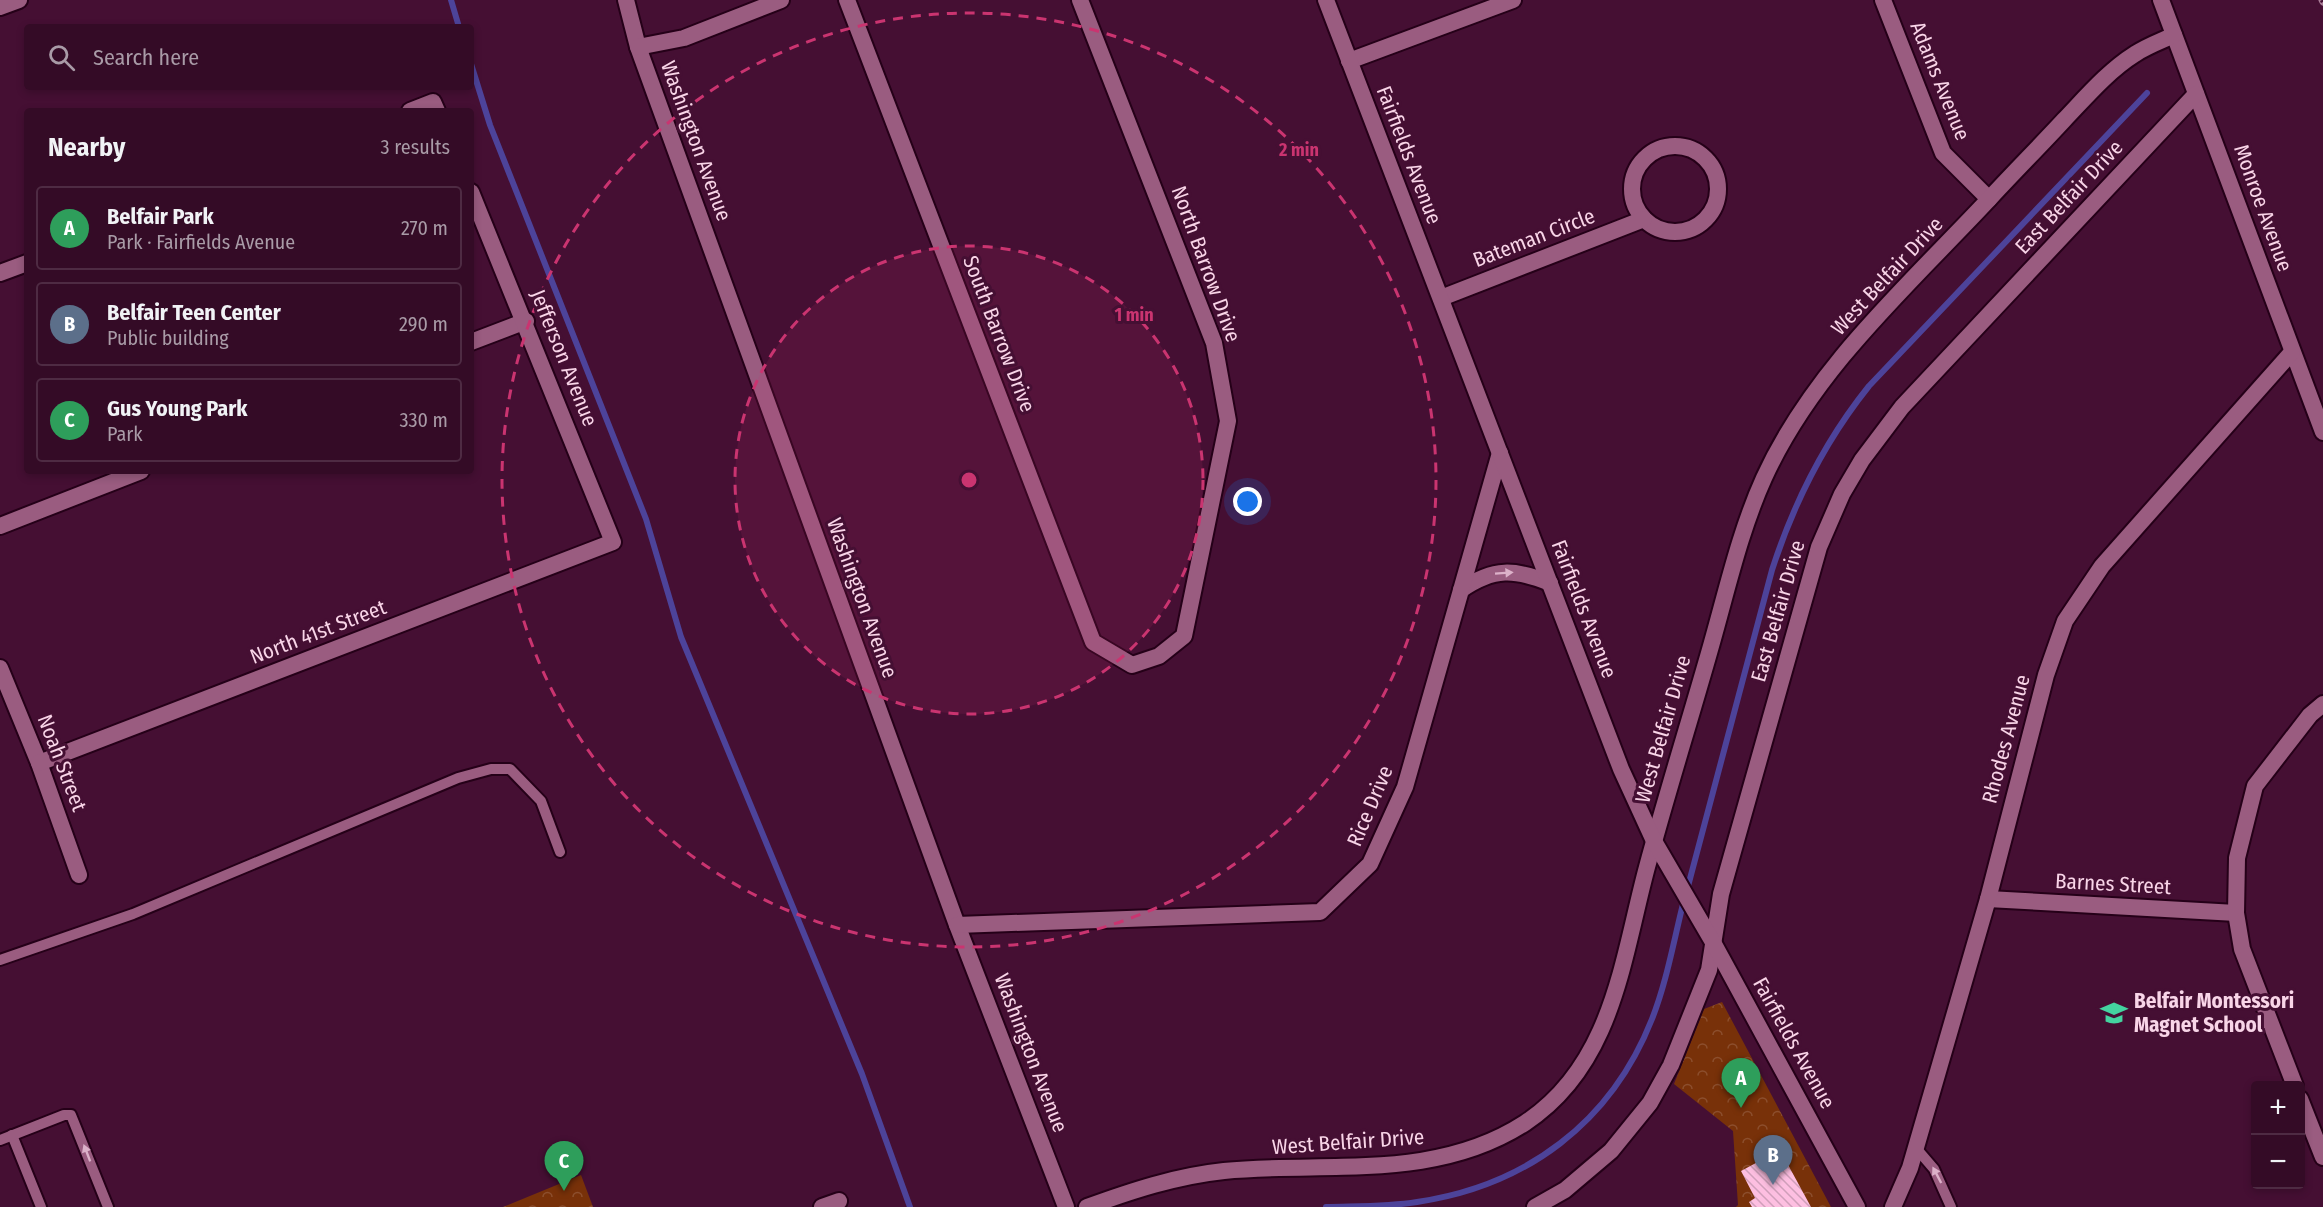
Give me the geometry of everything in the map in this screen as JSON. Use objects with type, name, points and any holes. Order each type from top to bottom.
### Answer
[{"type":"street","points":[[0,7],[19,0]]},
{"type":"street","name":"Washington Avenue","points":[[626,0],[638,47],[957,925],[1066,1207]]},
{"type":"street","points":[[638,47],[684,38],[781,0]]},
{"type":"street","name":"South Barrow Drive","points":[[847,0],[1093,642],[1132,665]]},
{"type":"street","name":"North Barrow Drive","points":[[1080,0],[1214,343],[1228,421],[1184,636],[1159,656],[1132,665]]},
{"type":"street","name":"Fairfields Avenue","points":[[1326,0],[1621,769],[1654,841],[1702,921],[1857,1207]]},
{"type":"street","points":[[1349,62],[1513,0]]},
{"type":"street","name":"Adams Avenue","points":[[1883,0],[1943,153],[1989,199]]},
{"type":"street","name":"Monroe Avenue","points":[[2161,0],[2323,432]]},
{"type":"street","name":"West Belfair Drive","points":[[1087,1207],[1148,1186],[1225,1171],[1386,1165],[1439,1158],[1495,1140],[1527,1121],[1573,1079],[1600,1033],[1622,970],[1654,841],[1741,540],[1776,453],[1802,409],[1843,357],[2088,94],[2122,63],[2144,48],[2174,35]]},
{"type":"street","name":"East Belfair Drive","points":[[1535,1207],[1565,1190],[1597,1165],[1624,1136],[1650,1102],[1671,1065],[1709,970],[1721,894],[1810,575],[1842,494],[1862,460],[1902,407],[2196,94]]},
{"type":"street","points":[[1671,145],[1699,152],[1717,175],[1719,189],[1710,216],[1700,226],[1672,233],[1658,230],[1644,219],[1637,211],[1632,197],[1632,183],[1636,169],[1645,157],[1657,149],[1671,145]]},
{"type":"street","name":"Jefferson Avenue","points":[[474,199],[526,321],[613,542]]},
{"type":"street","name":"Bateman Circle","points":[[1441,298],[1644,219]]},
{"type":"street","points":[[0,273],[24,263]]},
{"type":"street","points":[[474,341],[526,321]]},
{"type":"street","name":"Rhodes Avenue","points":[[1893,1207],[1916,1148],[1988,899],[2046,675],[2065,621],[2102,566],[2292,352]]},
{"type":"street","name":"Rice Drive","points":[[957,925],[1320,912],[1370,864],[1405,788],[1500,453]]},
{"type":"street","points":[[0,526],[133,474]]},
{"type":"street","name":"North 41st Street","points":[[39,763],[613,542]]},
{"type":"street","points":[[1461,590],[1485,576],[1510,572],[1525,573],[1550,584]]},
{"type":"street","name":"Noah Street","points":[[0,668],[39,763],[79,874]]},
{"type":"street","points":[[2293,1081],[2242,949],[2236,913],[2237,858],[2255,786],[2310,715],[2323,704]]},
{"type":"street","name":"Barnes Street","points":[[1988,899],[2236,913]]},
{"type":"street","points":[[2305,1110],[2323,1157]]},
{"type":"street","points":[[822,1207],[839,1201]]},
{"type":"lane","points":[[0,960],[133,914],[458,778],[491,769],[510,769],[541,801],[560,852]]},
{"type":"lane","points":[[0,1140],[64,1114],[71,1114],[108,1207]]},
{"type":"lane","points":[[12,1135],[41,1207]]},
{"type":"lane","points":[[1916,1148],[1934,1169],[1951,1207]]},
{"type":"green space","points":[[1722,1002],[1831,1207],[1736,1207],[1738,1205],[1733,1131],[1674,1084],[1704,1009]]},
{"type":"green space","points":[[581,1175],[593,1207],[503,1207]]},
{"type":"building","points":[[1780,1150],[1811,1207],[1752,1207],[1749,1202],[1755,1198],[1741,1171]]},
{"type":"waterway","points":[[451,0],[458,24]]},
{"type":"waterway","points":[[474,74],[490,125],[646,519],[681,637],[862,1074],[910,1207]]},
{"type":"waterway","points":[[1687,890],[1772,570],[1800,497],[1824,451],[1869,386],[2147,93]]},
{"type":"waterway","points":[[1326,1207],[1406,1204],[1457,1194],[1494,1181],[1560,1144],[1588,1118],[1613,1089],[1635,1056],[1657,1005],[1684,900]]},
{"type":"place","name":"Belfair Montessori Magnet School","points":[[2114,1013]]},
{"type":"place","name":"Belfair Park","points":[[1741,1108]]},
{"type":"place","name":"Belfair Teen Center","points":[[1773,1185]]},
{"type":"place","name":"Gus Young Park","points":[[564,1191]]}]
